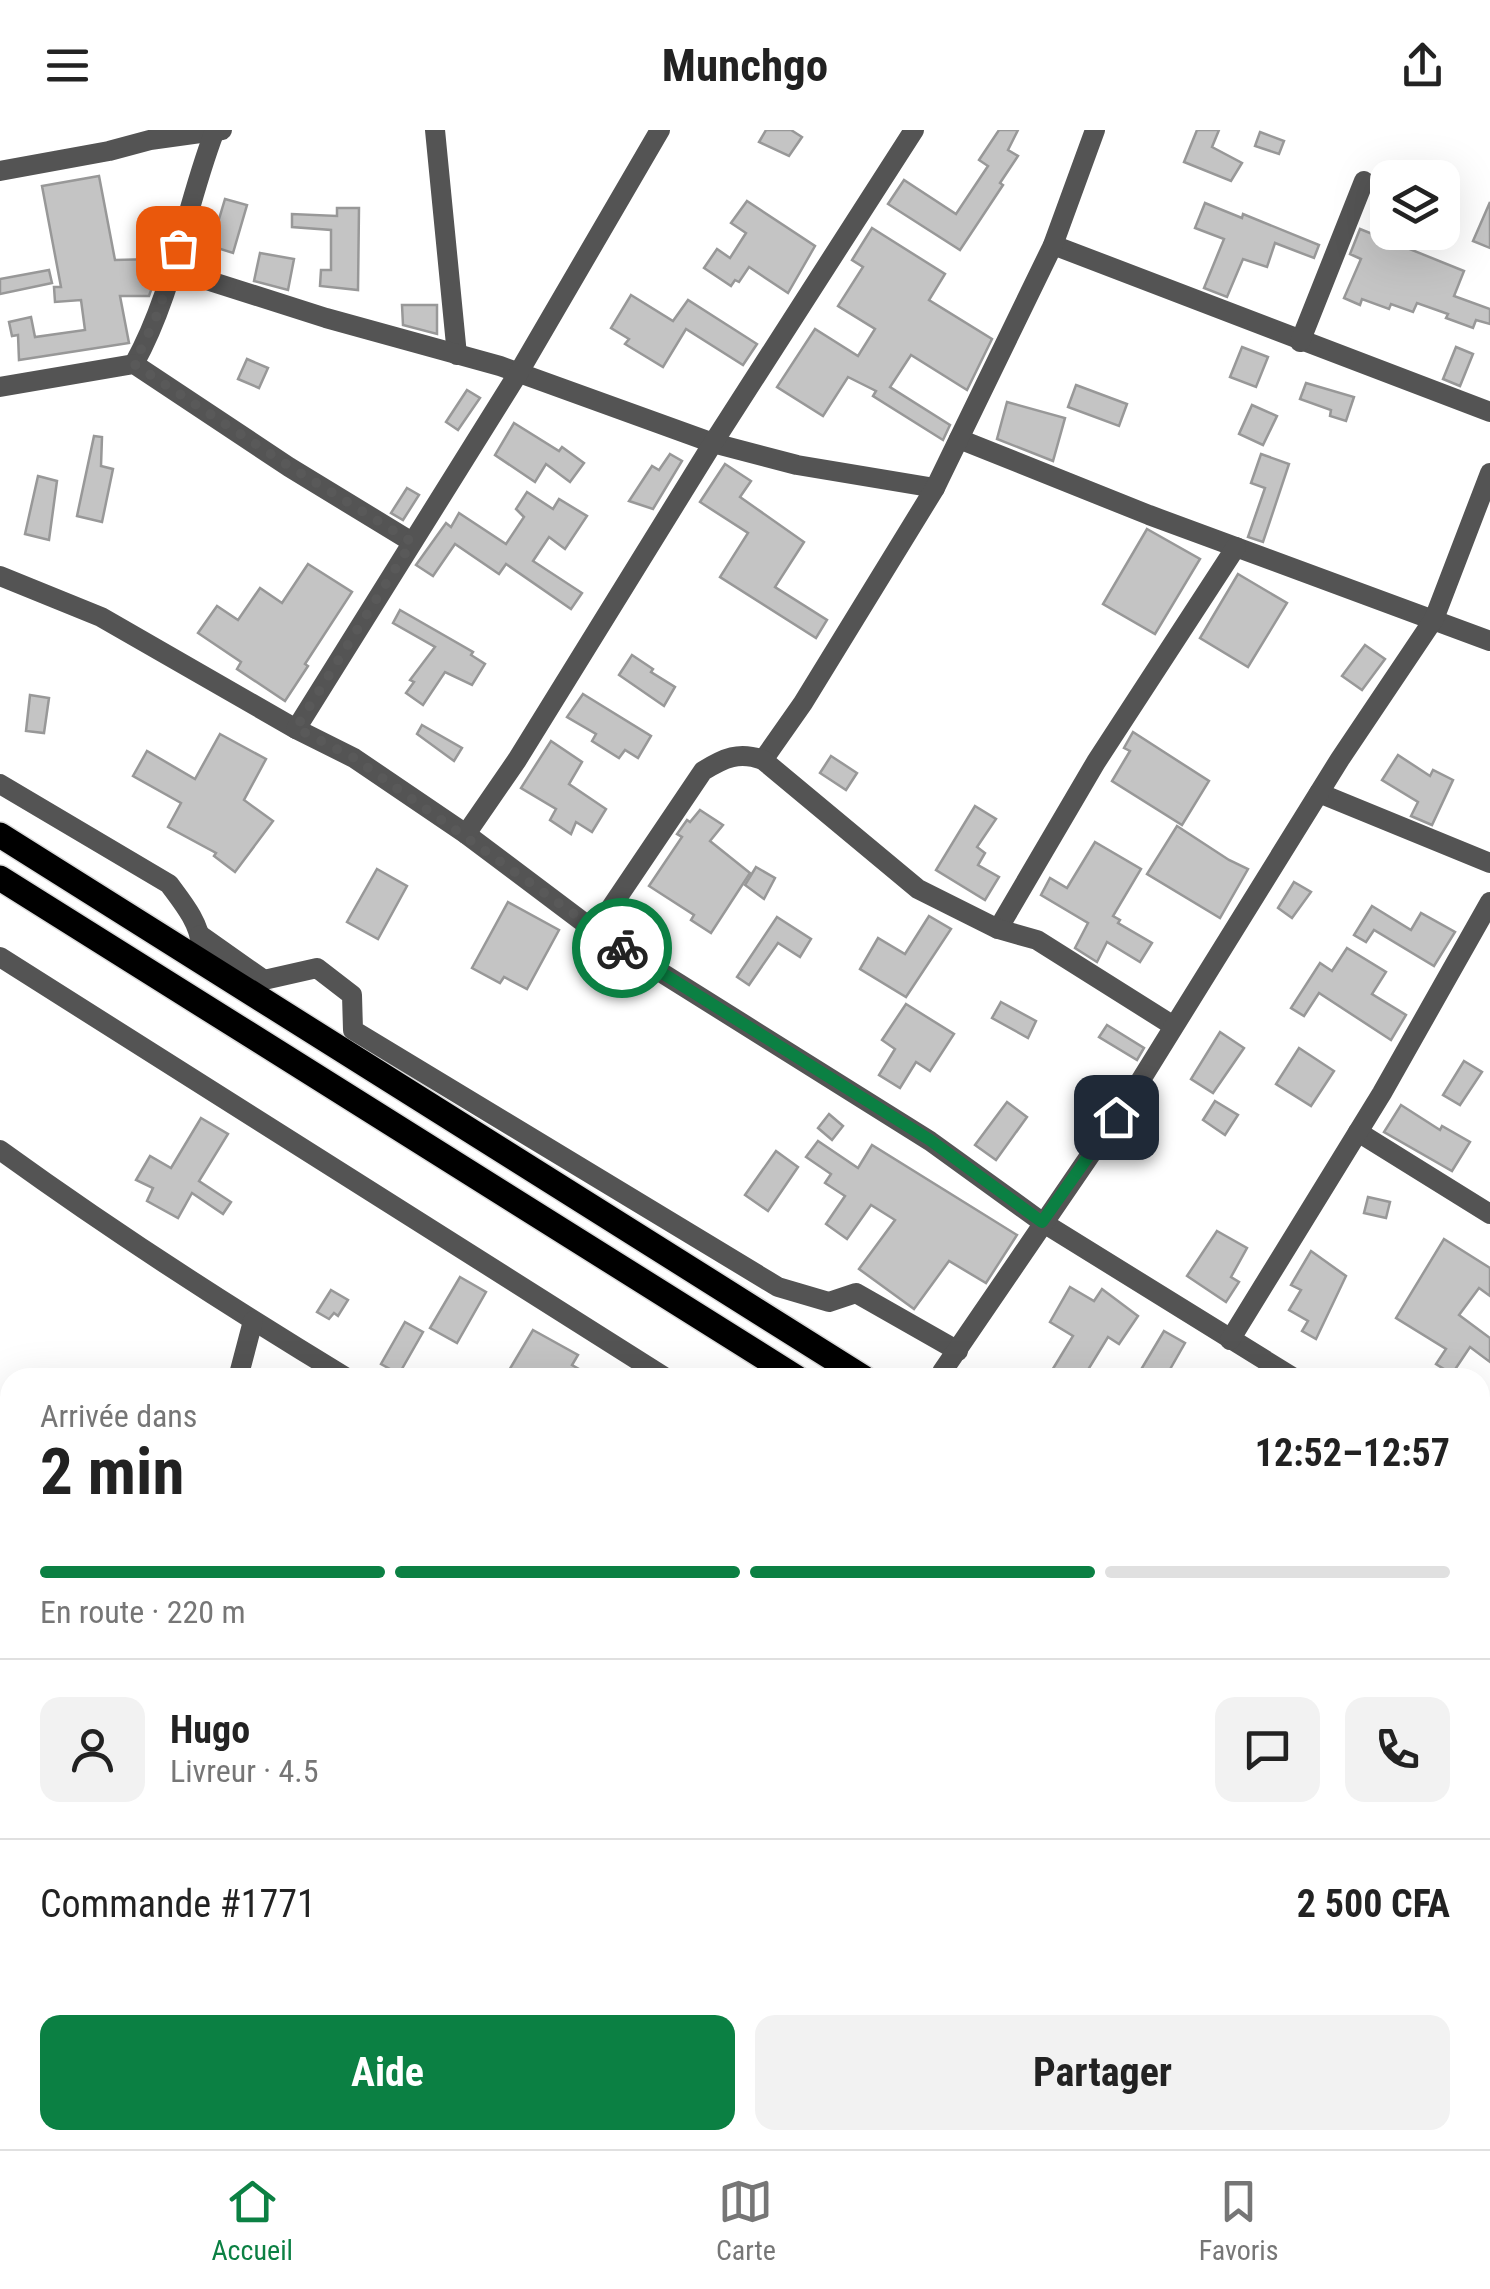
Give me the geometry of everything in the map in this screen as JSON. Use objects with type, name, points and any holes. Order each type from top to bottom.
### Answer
[{"type":"main road","points":[[0,835],[848,1368]]},
{"type":"main road","points":[[0,878],[782,1368]]},
{"type":"street","points":[[435,130],[456,355]]},
{"type":"street","points":[[296,728],[519,372],[660,130]]},
{"type":"street","points":[[466,834],[517,760],[713,442],[914,130]]},
{"type":"street","points":[[763,760],[802,704],[935,488],[1053,245],[1095,130]]},
{"type":"street","points":[[0,171],[150,140],[218,132]]},
{"type":"street","points":[[134,364],[154,325],[194,186],[218,132]]},
{"type":"street","points":[[1300,342],[1364,181]]},
{"type":"street","points":[[1053,245],[1490,412]]},
{"type":"street","points":[[172,270],[519,372],[713,442],[797,465],[935,488]]},
{"type":"street","points":[[0,386],[134,364],[412,542]]},
{"type":"street","points":[[959,439],[1490,640]]},
{"type":"street","points":[[945,1368],[1134,1091],[1319,793],[1434,619],[1490,473]]},
{"type":"street","points":[[998,930],[1088,774],[1236,547]]},
{"type":"street","points":[[0,576],[101,617],[354,758],[466,834],[595,931],[930,1140],[1042,1222],[1277,1368]]},
{"type":"street","points":[[595,931],[703,771],[730,756],[748,754],[763,760],[918,889],[998,930],[1038,940],[1172,1025]]},
{"type":"street","points":[[0,784],[169,884],[200,935],[203,962]]},
{"type":"street","points":[[1319,793],[1490,863]]},
{"type":"street","points":[[1230,1340],[1358,1132],[1490,902]]},
{"type":"street","points":[[200,935],[264,980],[317,968],[352,995],[353,1030],[778,1287],[829,1302],[856,1293],[958,1351]]},
{"type":"street","points":[[0,957],[650,1368]]},
{"type":"street","points":[[1358,1132],[1490,1214]]},
{"type":"street","points":[[0,1150],[86,1213],[331,1368]]},
{"type":"street","points":[[241,1368],[253,1321]]},
{"type":"building","points":[[766,130],[791,130],[802,137],[789,156],[759,142]]},
{"type":"building","points":[[999,130],[1018,130],[1008,150],[1018,156],[960,250],[888,204],[904,180],[956,214],[988,166],[979,160]]},
{"type":"building","points":[[1197,130],[1219,130],[1212,147],[1242,163],[1231,181],[1184,162]]},
{"type":"building","points":[[1260,132],[1284,141],[1279,154],[1255,146]]},
{"type":"building","points":[[99,176],[115,260],[154,259],[157,273],[149,296],[120,296],[129,343],[19,360],[18,335],[12,336],[9,322],[31,317],[35,337],[85,330],[81,300],[55,302],[54,287],[61,287],[42,186]]},
{"type":"building","points":[[225,199],[247,205],[233,253],[211,246]]},
{"type":"building","points":[[747,201],[815,246],[788,293],[749,267],[739,282],[735,280],[731,286],[704,268],[717,249],[730,258],[746,233],[731,223]]},
{"type":"building","points":[[1490,202],[1490,248],[1473,241]]},
{"type":"building","points":[[1205,203],[1319,245],[1314,258],[1275,243],[1267,267],[1243,259],[1227,297],[1204,288],[1224,239],[1195,228]]},
{"type":"building","points":[[337,208],[359,208],[358,290],[320,286],[321,270],[331,270],[331,230],[292,227],[292,214],[337,216]]},
{"type":"building","points":[[872,228],[945,274],[929,300],[992,339],[967,390],[911,355],[890,387],[950,425],[943,440],[873,396],[876,391],[848,377],[823,416],[777,387],[815,329],[858,356],[875,329],[838,306],[863,267],[852,260]]},
{"type":"building","points":[[1360,229],[1370,233],[1370,250],[1412,250],[1464,271],[1454,296],[1490,309],[1490,324],[1476,320],[1473,328],[1417,303],[1413,312],[1391,304],[1389,309],[1362,299],[1360,305],[1344,298],[1361,259],[1350,254]]},
{"type":"building","points":[[260,253],[294,259],[288,290],[254,281]]},
{"type":"building","points":[[49,270],[52,283],[0,294],[0,279]]},
{"type":"building","points":[[631,295],[673,321],[688,300],[757,344],[743,365],[686,329],[663,367],[625,344],[629,339],[611,328]]},
{"type":"building","points":[[402,305],[437,305],[437,334],[403,325]]},
{"type":"building","points":[[1242,347],[1268,357],[1256,387],[1230,377]]},
{"type":"building","points":[[1456,347],[1473,354],[1460,386],[1443,379]]},
{"type":"building","points":[[247,359],[268,368],[259,388],[238,379]]},
{"type":"building","points":[[1306,383],[1354,397],[1346,421],[1330,416],[1331,410],[1300,399]]},
{"type":"building","points":[[1076,385],[1127,404],[1119,426],[1068,407]]},
{"type":"building","points":[[467,390],[480,398],[458,430],[446,422]]},
{"type":"building","points":[[1007,402],[1065,418],[1053,461],[997,439]]},
{"type":"building","points":[[1252,405],[1277,416],[1263,445],[1239,434]]},
{"type":"building","points":[[514,423],[584,463],[570,482],[546,464],[535,482],[495,455]]},
{"type":"building","points":[[94,436],[102,437],[101,466],[113,469],[102,522],[77,516]]},
{"type":"building","points":[[670,454],[682,461],[653,509],[629,501],[652,466],[659,470]]},
{"type":"building","points":[[1261,454],[1289,464],[1263,542],[1248,537],[1265,488],[1251,483]]},
{"type":"building","points":[[725,464],[751,481],[740,497],[804,542],[775,587],[827,620],[816,638],[720,577],[748,533],[700,502]]},
{"type":"building","points":[[38,476],[57,481],[49,540],[25,534]]},
{"type":"building","points":[[407,488],[419,495],[403,520],[391,513]]},
{"type":"building","points":[[527,492],[553,509],[559,499],[587,516],[565,549],[549,537],[533,561],[582,593],[571,609],[506,564],[499,574],[455,544],[433,576],[416,565],[446,523],[451,527],[459,513],[506,544],[524,517],[516,509]]},
{"type":"building","points":[[1147,529],[1200,559],[1155,634],[1103,604]]},
{"type":"building","points":[[308,564],[352,592],[285,701],[237,669],[241,662],[198,633],[217,606],[238,620],[260,588],[282,603]]},
{"type":"building","points":[[1238,574],[1287,603],[1248,667],[1200,638]]},
{"type":"building","points":[[400,610],[473,652],[471,655],[485,664],[472,685],[445,672],[423,705],[406,693],[414,682],[410,680],[435,647],[393,623]]},
{"type":"building","points":[[1365,645],[1385,659],[1362,690],[1342,676]]},
{"type":"building","points":[[632,655],[675,687],[664,706],[619,675]]},
{"type":"building","points":[[583,694],[651,736],[638,758],[625,750],[619,758],[592,741],[596,734],[567,717]]},
{"type":"building","points":[[30,695],[49,698],[44,733],[26,731]]},
{"type":"building","points":[[422,725],[462,748],[454,761],[417,734]]},
{"type":"building","points":[[1133,732],[1209,781],[1182,825],[1112,781],[1130,751],[1124,748]]},
{"type":"building","points":[[220,734],[266,759],[244,800],[273,821],[235,872],[214,856],[216,853],[168,827],[181,803],[133,776],[147,751],[195,779]]},
{"type":"building","points":[[551,741],[582,762],[569,784],[606,809],[592,832],[576,822],[571,834],[550,820],[556,809],[521,788]]},
{"type":"building","points":[[1398,755],[1430,776],[1433,770],[1453,780],[1432,825],[1411,816],[1418,802],[1382,780]]},
{"type":"building","points":[[831,756],[857,773],[846,790],[820,773]]},
{"type":"building","points":[[975,806],[996,819],[977,847],[985,853],[978,865],[999,877],[985,900],[936,870]]},
{"type":"building","points":[[700,810],[723,825],[710,841],[750,873],[711,933],[691,920],[694,915],[649,886],[682,837],[677,834]]},
{"type":"building","points":[[1177,826],[1248,869],[1220,918],[1147,874]]},
{"type":"building","points":[[1095,842],[1141,869],[1113,916],[1152,943],[1140,962],[1107,942],[1097,962],[1075,948],[1088,923],[1041,895],[1050,878],[1067,888]]},
{"type":"building","points":[[756,867],[775,878],[764,899],[745,885]]},
{"type":"building","points":[[377,869],[407,886],[378,939],[347,922]]},
{"type":"building","points":[[1294,882],[1311,892],[1292,918],[1278,908]]},
{"type":"building","points":[[508,902],[559,930],[527,989],[504,977],[500,983],[472,968]]},
{"type":"building","points":[[1372,906],[1411,930],[1421,913],[1455,932],[1434,966],[1374,930],[1366,942],[1354,935]]},
{"type":"building","points":[[929,916],[951,929],[906,997],[860,969],[878,938],[905,954]]},
{"type":"building","points":[[777,917],[811,939],[800,957],[778,943],[749,985],[737,977]]},
{"type":"building","points":[[1347,948],[1386,972],[1372,994],[1406,1015],[1391,1040],[1319,993],[1304,1016],[1291,1008],[1320,963],[1332,971]]},
{"type":"building","points":[[1001,1002],[1036,1021],[1028,1038],[992,1018]]},
{"type":"building","points":[[906,1004],[954,1034],[930,1071],[916,1062],[900,1088],[879,1075],[895,1049],[882,1040]]},
{"type":"building","points":[[1107,1025],[1144,1048],[1137,1060],[1099,1037]]},
{"type":"building","points":[[1220,1032],[1244,1048],[1213,1093],[1191,1079]]},
{"type":"building","points":[[1299,1048],[1334,1071],[1311,1106],[1276,1084]]},
{"type":"building","points":[[1464,1061],[1482,1072],[1460,1105],[1443,1095]]},
{"type":"building","points":[[1215,1101],[1238,1115],[1225,1135],[1203,1120]]},
{"type":"building","points":[[1007,1102],[1027,1117],[996,1160],[975,1145]]},
{"type":"building","points":[[1401,1105],[1440,1130],[1442,1126],[1470,1142],[1452,1171],[1384,1132]]},
{"type":"building","points":[[829,1114],[843,1126],[832,1140],[818,1128]]},
{"type":"building","points":[[201,1118],[228,1134],[199,1181],[231,1202],[223,1214],[192,1193],[178,1218],[147,1201],[153,1188],[136,1180],[150,1156],[171,1168]]},
{"type":"building","points":[[818,1141],[858,1168],[872,1145],[1017,1235],[986,1283],[949,1261],[914,1309],[859,1269],[895,1220],[871,1205],[847,1239],[826,1224],[845,1196],[825,1183],[831,1174],[806,1157]]},
{"type":"building","points":[[776,1151],[798,1167],[768,1211],[745,1195]]},
{"type":"building","points":[[1368,1197],[1390,1202],[1386,1218],[1364,1213]]},
{"type":"building","points":[[1217,1231],[1247,1248],[1231,1277],[1239,1282],[1226,1302],[1187,1276]]},
{"type":"building","points":[[1444,1239],[1490,1268],[1490,1296],[1479,1288],[1459,1315],[1490,1338],[1490,1362],[1470,1347],[1456,1368],[1442,1368],[1436,1364],[1446,1349],[1396,1318]]},
{"type":"building","points":[[1311,1251],[1346,1276],[1316,1339],[1302,1331],[1308,1321],[1289,1310],[1301,1290],[1291,1285]]},
{"type":"building","points":[[460,1277],[486,1292],[457,1343],[430,1328]]},
{"type":"building","points":[[1070,1287],[1094,1301],[1102,1289],[1138,1316],[1119,1344],[1108,1337],[1089,1368],[1053,1368],[1073,1336],[1050,1322]]},
{"type":"building","points":[[331,1290],[348,1300],[338,1316],[334,1313],[329,1319],[317,1312]]},
{"type":"building","points":[[405,1322],[423,1332],[402,1368],[381,1364]]},
{"type":"building","points":[[533,1330],[578,1355],[572,1365],[577,1368],[510,1368]]},
{"type":"building","points":[[1164,1331],[1185,1343],[1171,1368],[1142,1368]]},
{"type":"way so far","points":[[178,248],[149,337],[134,364],[412,542],[296,728],[354,758],[622,948]]},
{"type":"route","points":[[622,948],[930,1140],[1042,1222],[1116,1117]]}]
